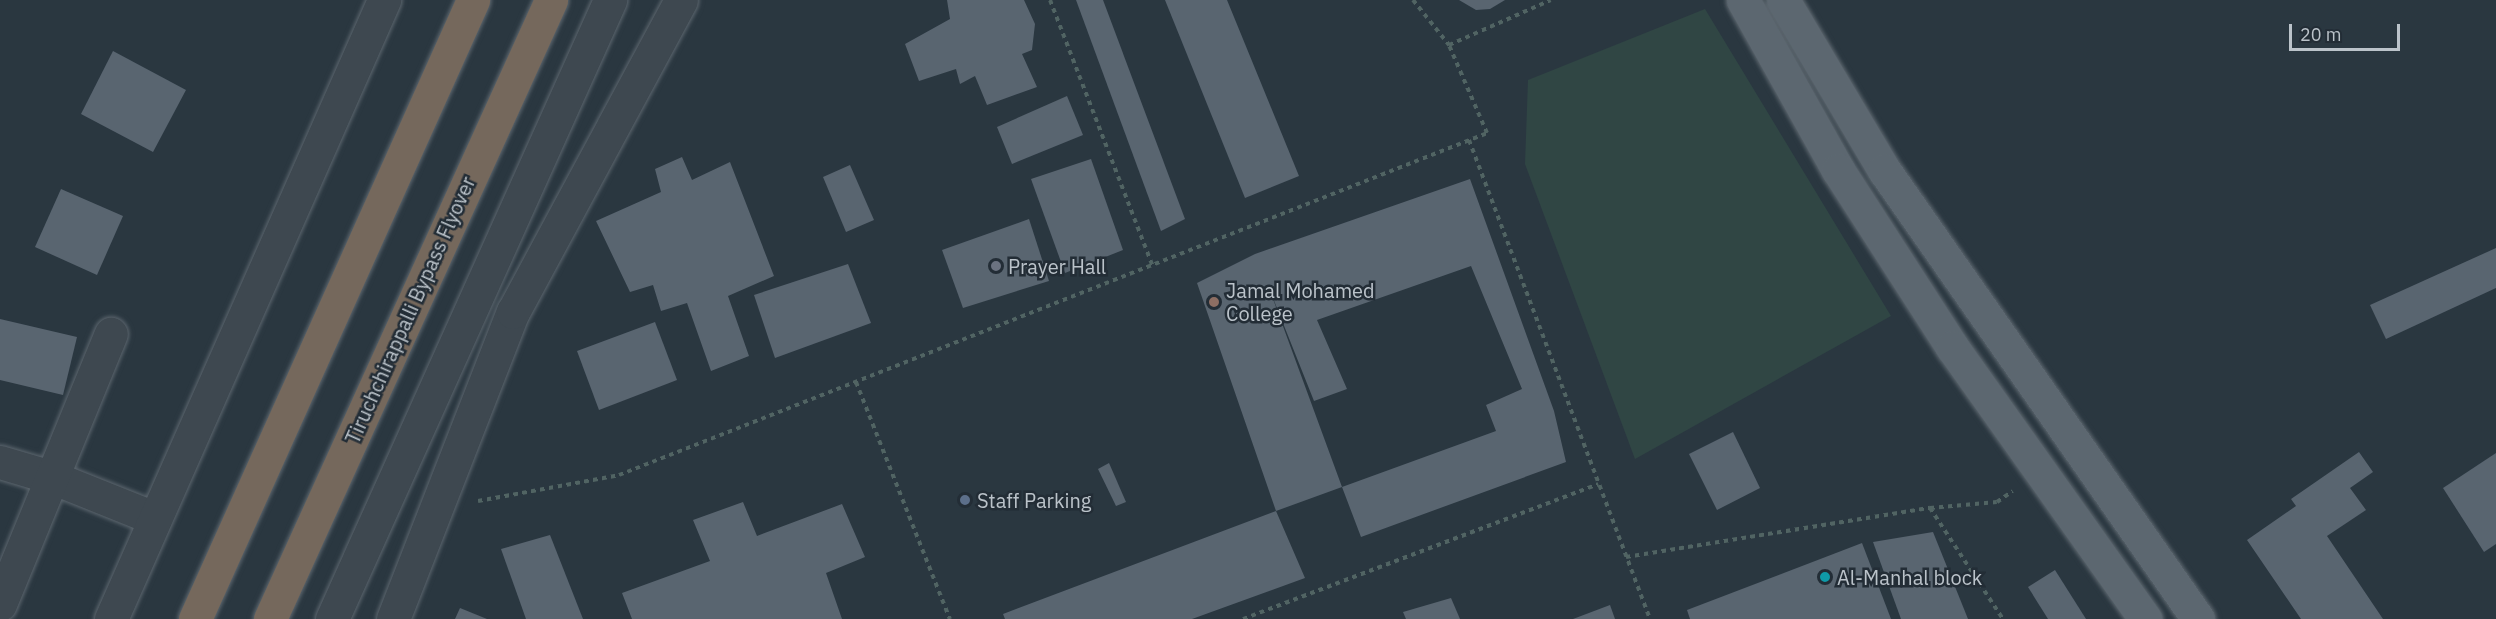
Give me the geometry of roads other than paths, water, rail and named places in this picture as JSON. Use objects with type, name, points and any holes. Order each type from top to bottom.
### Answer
[{"type":"highway","points":[[195,619],[473,0]]},
{"type":"highway","name":"Tiruchchirappalli Bypass Flyover","points":[[270,619],[551,0]]},
{"type":"main road","points":[[1743,0],[1838,170],[1952,347],[2145,619]]},
{"type":"main road","points":[[1783,0],[1884,170],[2198,619]]},
{"type":"street","points":[[111,619],[384,0]]},
{"type":"street","points":[[332,619],[609,0]]},
{"type":"street","points":[[393,619],[513,312],[681,0]]},
{"type":"street","points":[[0,604],[54,478],[111,334]]},
{"type":"street","points":[[0,462],[54,478],[154,518]]},
{"type":"place","name":"Prayer Hall","points":[[996,266]]},
{"type":"place","name":"Jamal Mohamed College","points":[[1214,302]]},
{"type":"place","name":"Staff Parking","points":[[965,500]]},
{"type":"place","name":"Al-Manhal block","points":[[1825,577]]}]
